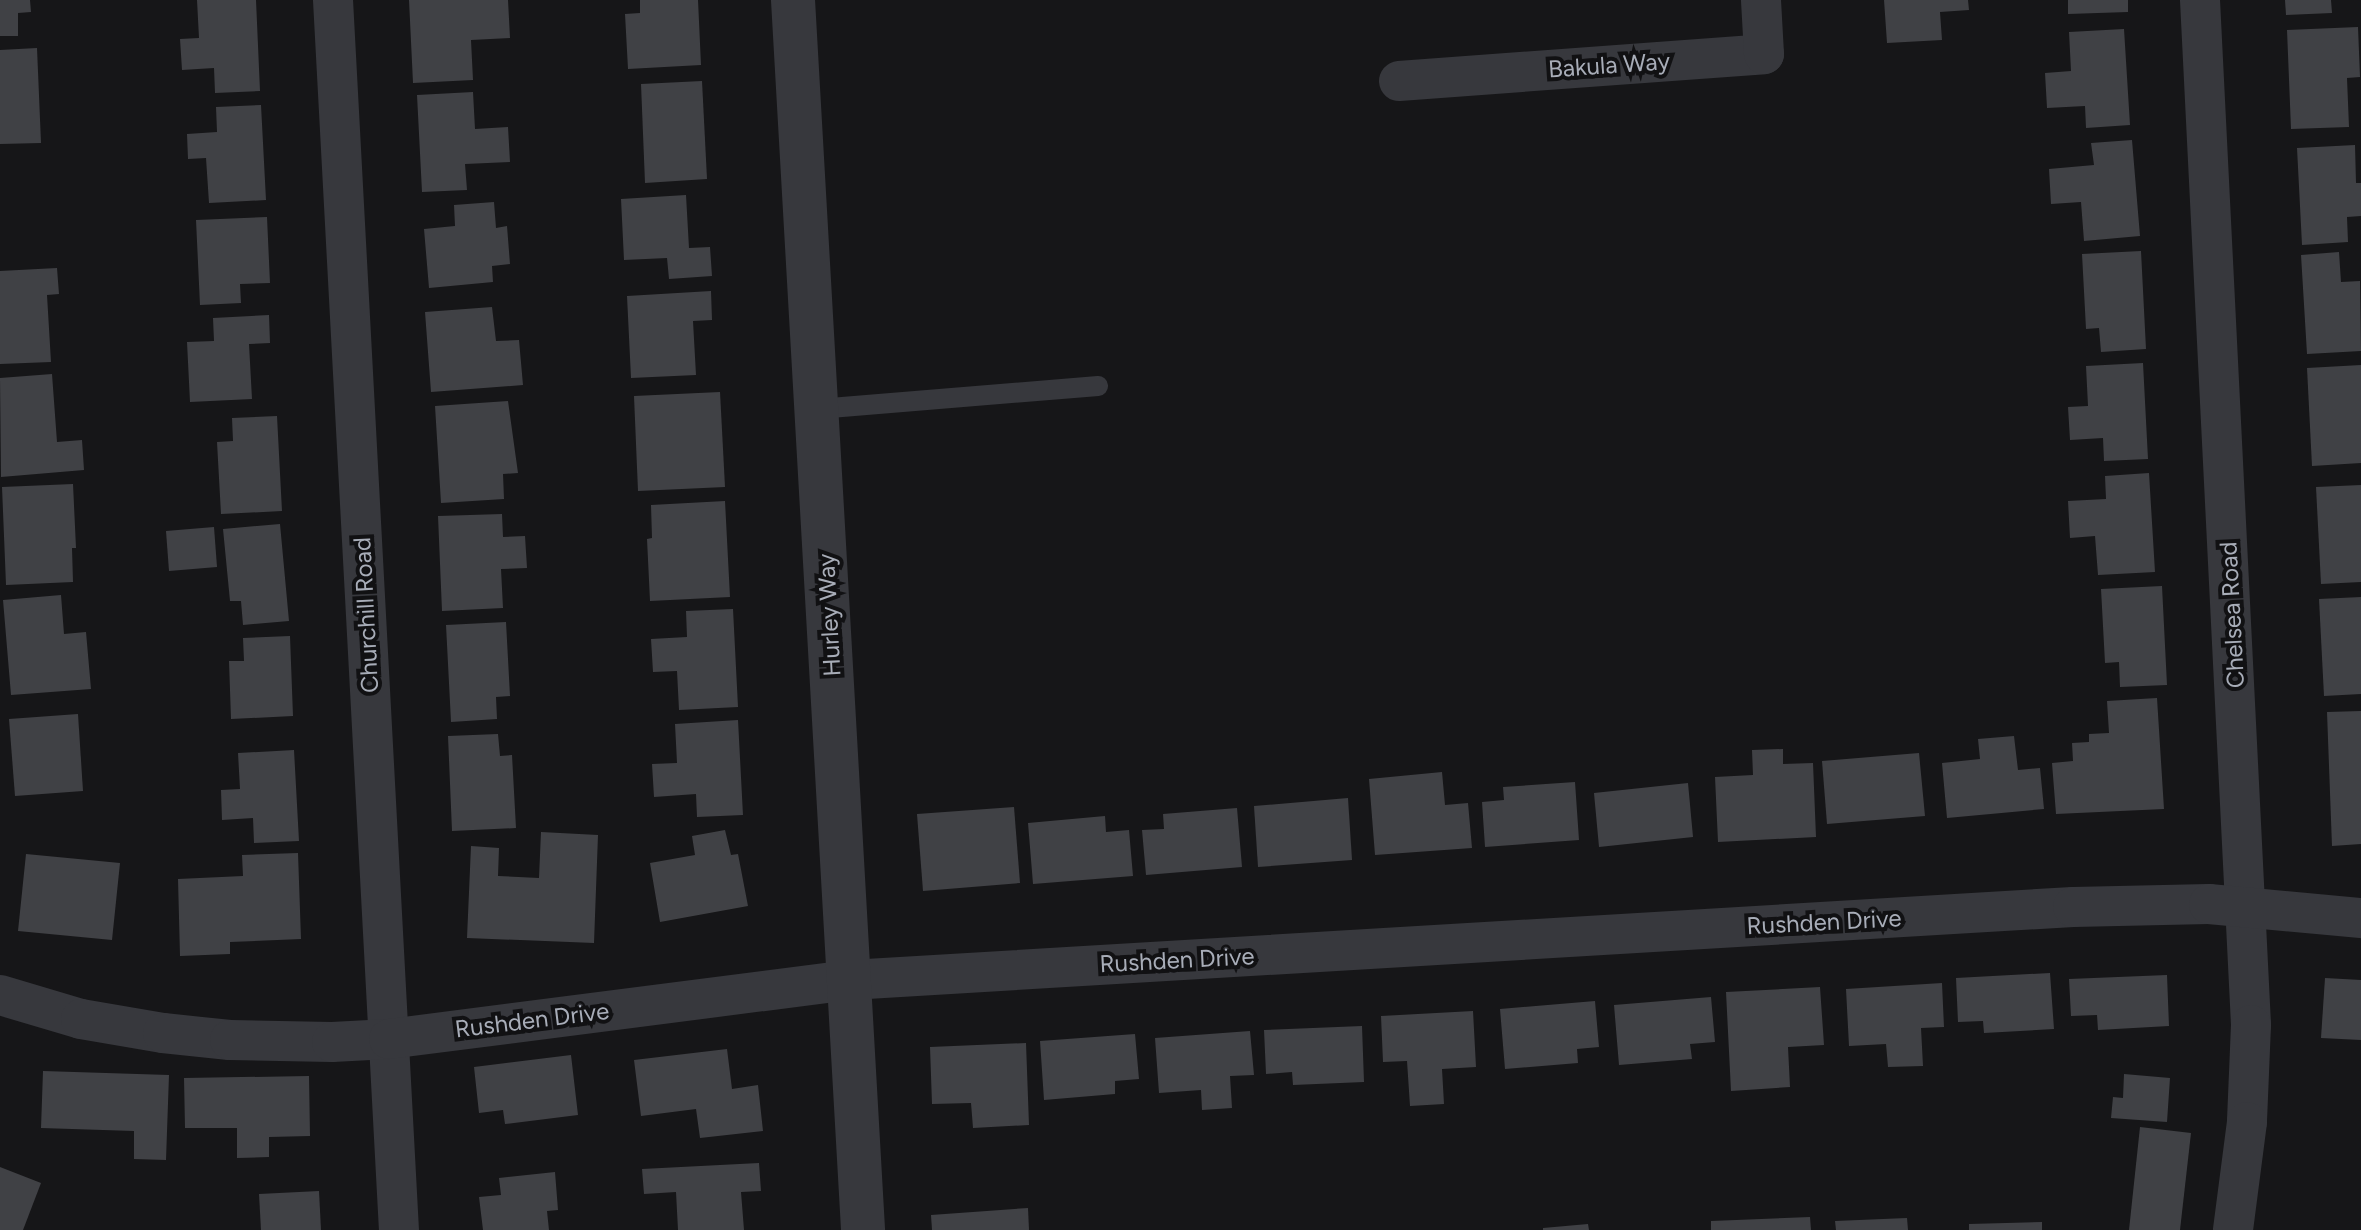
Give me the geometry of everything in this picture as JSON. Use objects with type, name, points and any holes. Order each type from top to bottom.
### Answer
[{"type":"street","name":"Churchill Road","points":[[333,0],[399,1230]]},
{"type":"street","name":"Hurley Way","points":[[793,0],[863,1230]]},
{"type":"street","name":"Bakula Way","points":[[1399,81],[1764,54],[1761,0]]},
{"type":"street","name":"Chelsea Road","points":[[2200,0],[2251,1025],[2248,1094],[2233,1230]]},
{"type":"street","name":"Rushden Drive","points":[[0,995],[81,1019],[163,1033],[230,1040],[332,1042],[389,1039],[850,980],[2057,908],[2247,907],[2361,918]]},
{"type":"lane","points":[[818,409],[1098,386]]},
{"type":"building","points":[[0,0],[30,0],[31,12],[18,13],[18,36],[0,36]]},
{"type":"building","points":[[197,0],[256,0],[260,91],[215,93],[214,68],[182,70],[180,39],[199,38]]},
{"type":"building","points":[[409,0],[508,0],[510,38],[471,40],[473,80],[413,83]]},
{"type":"building","points":[[640,0],[698,0],[701,65],[628,69],[625,14],[640,13]]},
{"type":"building","points":[[1884,0],[1968,0],[1969,10],[1940,12],[1942,40],[1887,43]]},
{"type":"building","points":[[2068,0],[2128,0],[2128,12],[2068,14]]},
{"type":"building","points":[[2285,0],[2331,0],[2332,13],[2286,15]]},
{"type":"building","points":[[2358,27],[2360,77],[2347,78],[2349,127],[2291,129],[2287,30]]},
{"type":"building","points":[[2124,29],[2130,125],[2086,128],[2085,106],[2047,108],[2045,73],[2071,71],[2069,32]]},
{"type":"building","points":[[37,48],[41,143],[0,144],[0,50]]},
{"type":"building","points":[[702,81],[707,179],[645,183],[641,84]]},
{"type":"building","points":[[473,92],[475,129],[508,127],[510,162],[465,164],[467,190],[422,192],[417,95]]},
{"type":"building","points":[[261,105],[266,200],[209,203],[206,158],[188,159],[187,134],[217,132],[216,107]]},
{"type":"building","points":[[2132,140],[2140,236],[2084,241],[2081,202],[2051,204],[2049,169],[2094,165],[2091,143]]},
{"type":"building","points":[[2355,145],[2356,183],[2361,183],[2361,216],[2347,217],[2348,242],[2302,245],[2297,148]]},
{"type":"building","points":[[686,195],[689,248],[710,247],[712,276],[669,279],[667,258],[624,260],[621,199]]},
{"type":"building","points":[[494,202],[496,228],[507,226],[510,264],[492,266],[493,282],[429,288],[424,229],[455,226],[454,205]]},
{"type":"building","points":[[267,217],[270,283],[240,284],[241,303],[200,305],[196,220]]},
{"type":"building","points":[[2141,251],[2146,349],[2101,352],[2099,328],[2086,329],[2082,254]]},
{"type":"building","points":[[2339,252],[2341,282],[2360,281],[2361,351],[2307,354],[2301,255]]},
{"type":"building","points":[[57,268],[59,294],[47,295],[51,362],[0,364],[0,271]]},
{"type":"building","points":[[711,291],[712,320],[693,321],[696,375],[631,378],[627,296]]},
{"type":"building","points":[[492,307],[496,341],[519,340],[523,385],[431,392],[425,312]]},
{"type":"building","points":[[269,315],[270,343],[249,344],[252,399],[190,402],[187,342],[214,341],[213,318]]},
{"type":"building","points":[[2143,363],[2148,459],[2104,461],[2103,438],[2070,440],[2068,407],[2088,406],[2086,366]]},
{"type":"building","points":[[2361,365],[2361,463],[2312,466],[2307,368]]},
{"type":"building","points":[[52,374],[57,442],[82,440],[84,470],[1,477],[0,378]]},
{"type":"building","points":[[720,392],[725,487],[638,491],[634,396]]},
{"type":"building","points":[[508,401],[518,473],[503,474],[504,499],[441,503],[435,406]]},
{"type":"building","points":[[277,416],[282,511],[221,514],[217,442],[233,441],[232,418]]},
{"type":"building","points":[[2149,473],[2155,572],[2098,575],[2095,536],[2070,538],[2068,501],[2106,499],[2105,476]]},
{"type":"building","points":[[73,484],[76,548],[72,548],[73,582],[6,585],[2,487]]},
{"type":"building","points":[[2361,485],[2361,582],[2321,584],[2316,487]]},
{"type":"building","points":[[725,501],[730,597],[650,601],[647,539],[652,538],[651,505]]},
{"type":"building","points":[[502,514],[503,537],[525,536],[527,568],[501,569],[503,608],[442,611],[438,516]]},
{"type":"building","points":[[280,524],[289,621],[243,625],[241,601],[230,601],[223,529]]},
{"type":"building","points":[[214,527],[217,567],[169,571],[166,531]]},
{"type":"building","points":[[2162,586],[2167,685],[2120,687],[2119,662],[2105,663],[2101,589]]},
{"type":"building","points":[[61,595],[64,634],[86,632],[91,689],[11,695],[3,600]]},
{"type":"building","points":[[2361,597],[2361,694],[2324,696],[2319,599]]},
{"type":"building","points":[[733,609],[738,707],[679,710],[677,671],[653,672],[651,639],[687,637],[686,611]]},
{"type":"building","points":[[506,622],[510,696],[496,697],[497,719],[451,722],[446,625]]},
{"type":"building","points":[[290,636],[293,716],[231,719],[229,661],[244,661],[243,638]]},
{"type":"building","points":[[2157,698],[2164,809],[2056,814],[2052,763],[2073,761],[2072,743],[2089,742],[2089,734],[2109,733],[2107,701]]},
{"type":"building","points":[[2361,711],[2361,844],[2332,846],[2327,712]]},
{"type":"building","points":[[78,714],[83,791],[15,796],[9,719]]},
{"type":"building","points":[[738,720],[743,815],[697,817],[696,794],[654,797],[652,764],[677,763],[675,724]]},
{"type":"building","points":[[498,734],[500,756],[512,755],[516,828],[452,831],[448,736]]},
{"type":"building","points":[[2014,736],[2018,770],[2040,768],[2044,809],[1947,818],[1942,763],[1980,759],[1978,739]]},
{"type":"building","points":[[1783,749],[1783,764],[1813,763],[1816,837],[1718,842],[1715,777],[1753,775],[1752,750]]},
{"type":"building","points":[[294,750],[299,841],[254,843],[253,818],[222,820],[221,790],[240,789],[238,753]]},
{"type":"building","points":[[1919,753],[1925,816],[1827,824],[1822,761]]},
{"type":"building","points":[[1442,772],[1445,805],[1468,803],[1472,848],[1375,855],[1369,779]]},
{"type":"building","points":[[1575,782],[1579,840],[1485,847],[1482,802],[1504,800],[1503,787]]},
{"type":"building","points":[[1688,783],[1693,837],[1599,847],[1594,793]]},
{"type":"building","points":[[1348,798],[1352,860],[1258,867],[1254,806]]},
{"type":"building","points":[[1014,807],[1020,883],[923,891],[917,814]]},
{"type":"building","points":[[1237,808],[1242,867],[1146,875],[1142,830],[1164,829],[1163,814]]},
{"type":"building","points":[[1105,816],[1106,832],[1129,830],[1133,876],[1033,884],[1028,823]]},
{"type":"building","points":[[725,830],[731,855],[738,854],[748,906],[660,922],[650,863],[695,855],[692,836]]},
{"type":"building","points":[[541,832],[598,835],[594,943],[467,938],[471,846],[499,848],[498,876],[539,878]]},
{"type":"building","points":[[298,853],[301,939],[230,942],[230,954],[180,956],[178,879],[243,876],[242,855]]},
{"type":"building","points":[[26,854],[120,863],[112,940],[18,931]]},
{"type":"building","points":[[2050,973],[2054,1029],[1984,1033],[1983,1021],[1958,1022],[1956,978]]},
{"type":"building","points":[[2167,975],[2169,1026],[2098,1030],[2097,1015],[2071,1016],[2069,979]]},
{"type":"building","points":[[2325,978],[2361,980],[2361,1040],[2321,1038]]},
{"type":"building","points":[[1942,983],[1944,1027],[1921,1028],[1923,1066],[1888,1067],[1886,1044],[1849,1046],[1846,989]]},
{"type":"building","points":[[1820,987],[1824,1045],[1788,1047],[1790,1087],[1731,1091],[1726,992]]},
{"type":"building","points":[[1711,997],[1715,1042],[1690,1044],[1692,1059],[1619,1065],[1614,1005]]},
{"type":"building","points":[[1595,1001],[1599,1047],[1577,1049],[1578,1063],[1505,1069],[1500,1009]]},
{"type":"building","points":[[1473,1011],[1476,1067],[1442,1069],[1444,1104],[1410,1106],[1407,1061],[1383,1062],[1381,1016]]},
{"type":"building","points":[[1362,1026],[1364,1082],[1293,1085],[1292,1072],[1266,1074],[1264,1030]]},
{"type":"building","points":[[1250,1031],[1254,1075],[1230,1076],[1232,1108],[1202,1110],[1201,1090],[1159,1093],[1155,1038]]},
{"type":"building","points":[[1135,1034],[1139,1079],[1115,1081],[1115,1094],[1044,1100],[1040,1041]]},
{"type":"building","points":[[1026,1043],[1029,1125],[973,1128],[971,1103],[932,1104],[930,1047]]},
{"type":"building","points":[[727,1049],[732,1089],[758,1085],[763,1131],[700,1138],[696,1109],[641,1116],[634,1060]]},
{"type":"building","points":[[571,1055],[578,1115],[505,1124],[503,1110],[479,1113],[474,1067]]},
{"type":"building","points":[[43,1071],[169,1075],[166,1160],[134,1159],[134,1131],[41,1128]]},
{"type":"building","points":[[2124,1074],[2170,1078],[2167,1122],[2111,1118],[2113,1097],[2123,1098]]},
{"type":"building","points":[[309,1076],[310,1136],[269,1137],[269,1157],[237,1158],[237,1128],[185,1128],[184,1078]]},
{"type":"building","points":[[2140,1127],[2191,1133],[2180,1230],[2129,1230]]},
{"type":"building","points":[[759,1163],[761,1191],[741,1192],[744,1230],[678,1230],[676,1192],[644,1194],[642,1169]]},
{"type":"building","points":[[0,1167],[41,1183],[23,1230],[0,1230]]},
{"type":"building","points":[[555,1172],[558,1210],[547,1211],[549,1230],[483,1230],[479,1197],[501,1195],[499,1178]]},
{"type":"building","points":[[319,1191],[321,1230],[261,1230],[259,1194]]},
{"type":"building","points":[[1028,1208],[1029,1230],[932,1230],[931,1215]]},
{"type":"building","points":[[1810,1217],[1811,1230],[1711,1230],[1711,1221]]},
{"type":"building","points":[[1907,1218],[1908,1230],[1836,1230],[1835,1221]]},
{"type":"building","points":[[2042,1222],[2042,1230],[1969,1230],[1969,1224]]},
{"type":"building","points":[[1588,1224],[1589,1230],[1543,1230],[1543,1228]]}]
